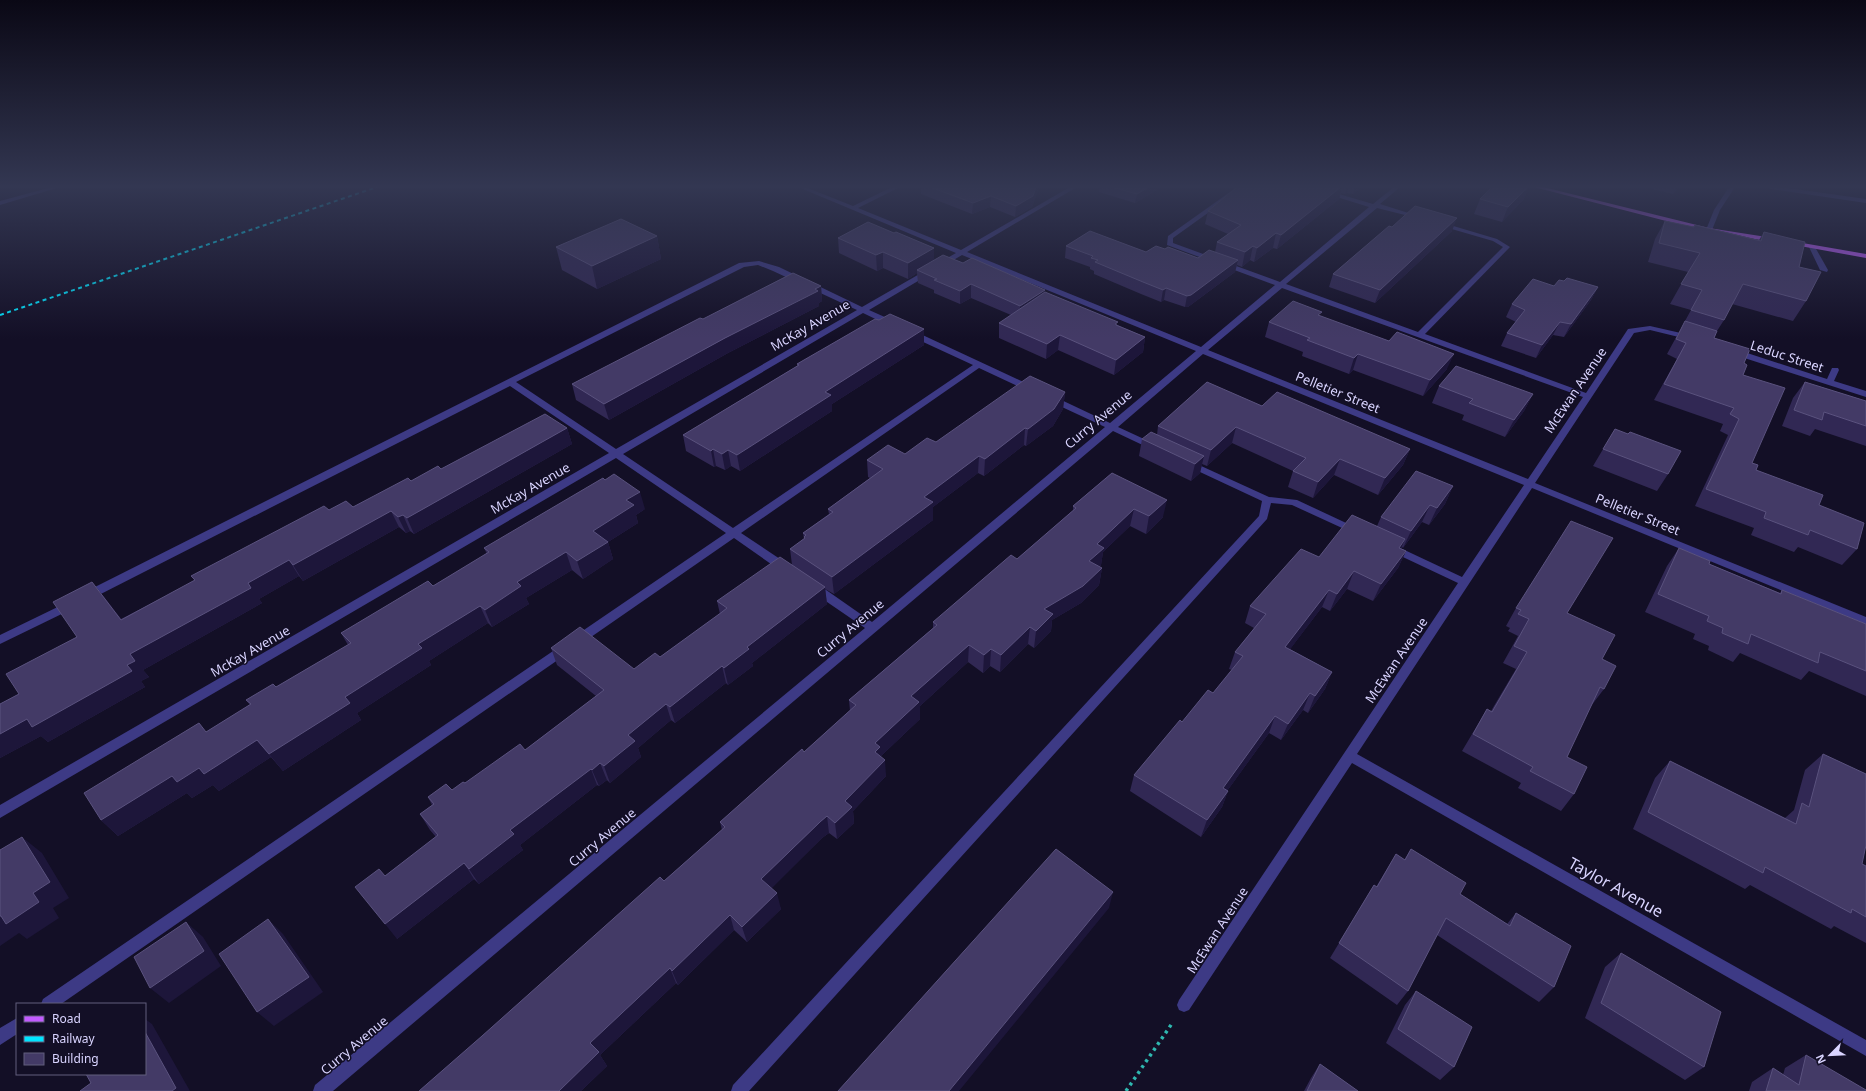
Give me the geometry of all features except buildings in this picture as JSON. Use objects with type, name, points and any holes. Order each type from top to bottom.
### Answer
[{"type":"main road","points":[[1757,238],[1866,256]]},
{"type":"street","name":"Pelletier Street","points":[[926,238],[1866,621]]},
{"type":"street","name":"McKay Avenue","points":[[0,812],[985,238]]},
{"type":"street","points":[[1170,238],[1169,244],[1587,396]]},
{"type":"street","name":"Curry Avenue","points":[[321,1091],[1335,238]]},
{"type":"street","points":[[1420,335],[1508,247],[1488,238]]},
{"type":"street","points":[[1812,247],[1824,270]]},
{"type":"street","points":[[0,640],[742,265],[759,263],[776,269],[1163,451]]},
{"type":"street","name":"McEwan Avenue","points":[[1184,1005],[1631,331],[1650,328],[1681,334],[1702,341]]},
{"type":"street","name":"Leduc Street","points":[[1724,348],[1754,353],[1866,394]]},
{"type":"street","points":[[49,1003],[978,365]]},
{"type":"street","points":[[1830,382],[1835,370]]},
{"type":"street","points":[[510,382],[790,571]]},
{"type":"street","points":[[1177,458],[1267,500],[1294,502],[1364,535]]},
{"type":"street","points":[[739,1091],[1264,517],[1267,500]]},
{"type":"street","points":[[1385,545],[1464,582]]},
{"type":"street","points":[[809,584],[873,628]]},
{"type":"street","name":"Taylor Avenue","points":[[1349,755],[1866,1048]]},
{"type":"street","points":[[0,1037],[16,1026]]},
{"type":"path","points":[[1126,1091],[1184,1005]]},
{"type":"railway","points":[[0,315],[227,238]]}]
